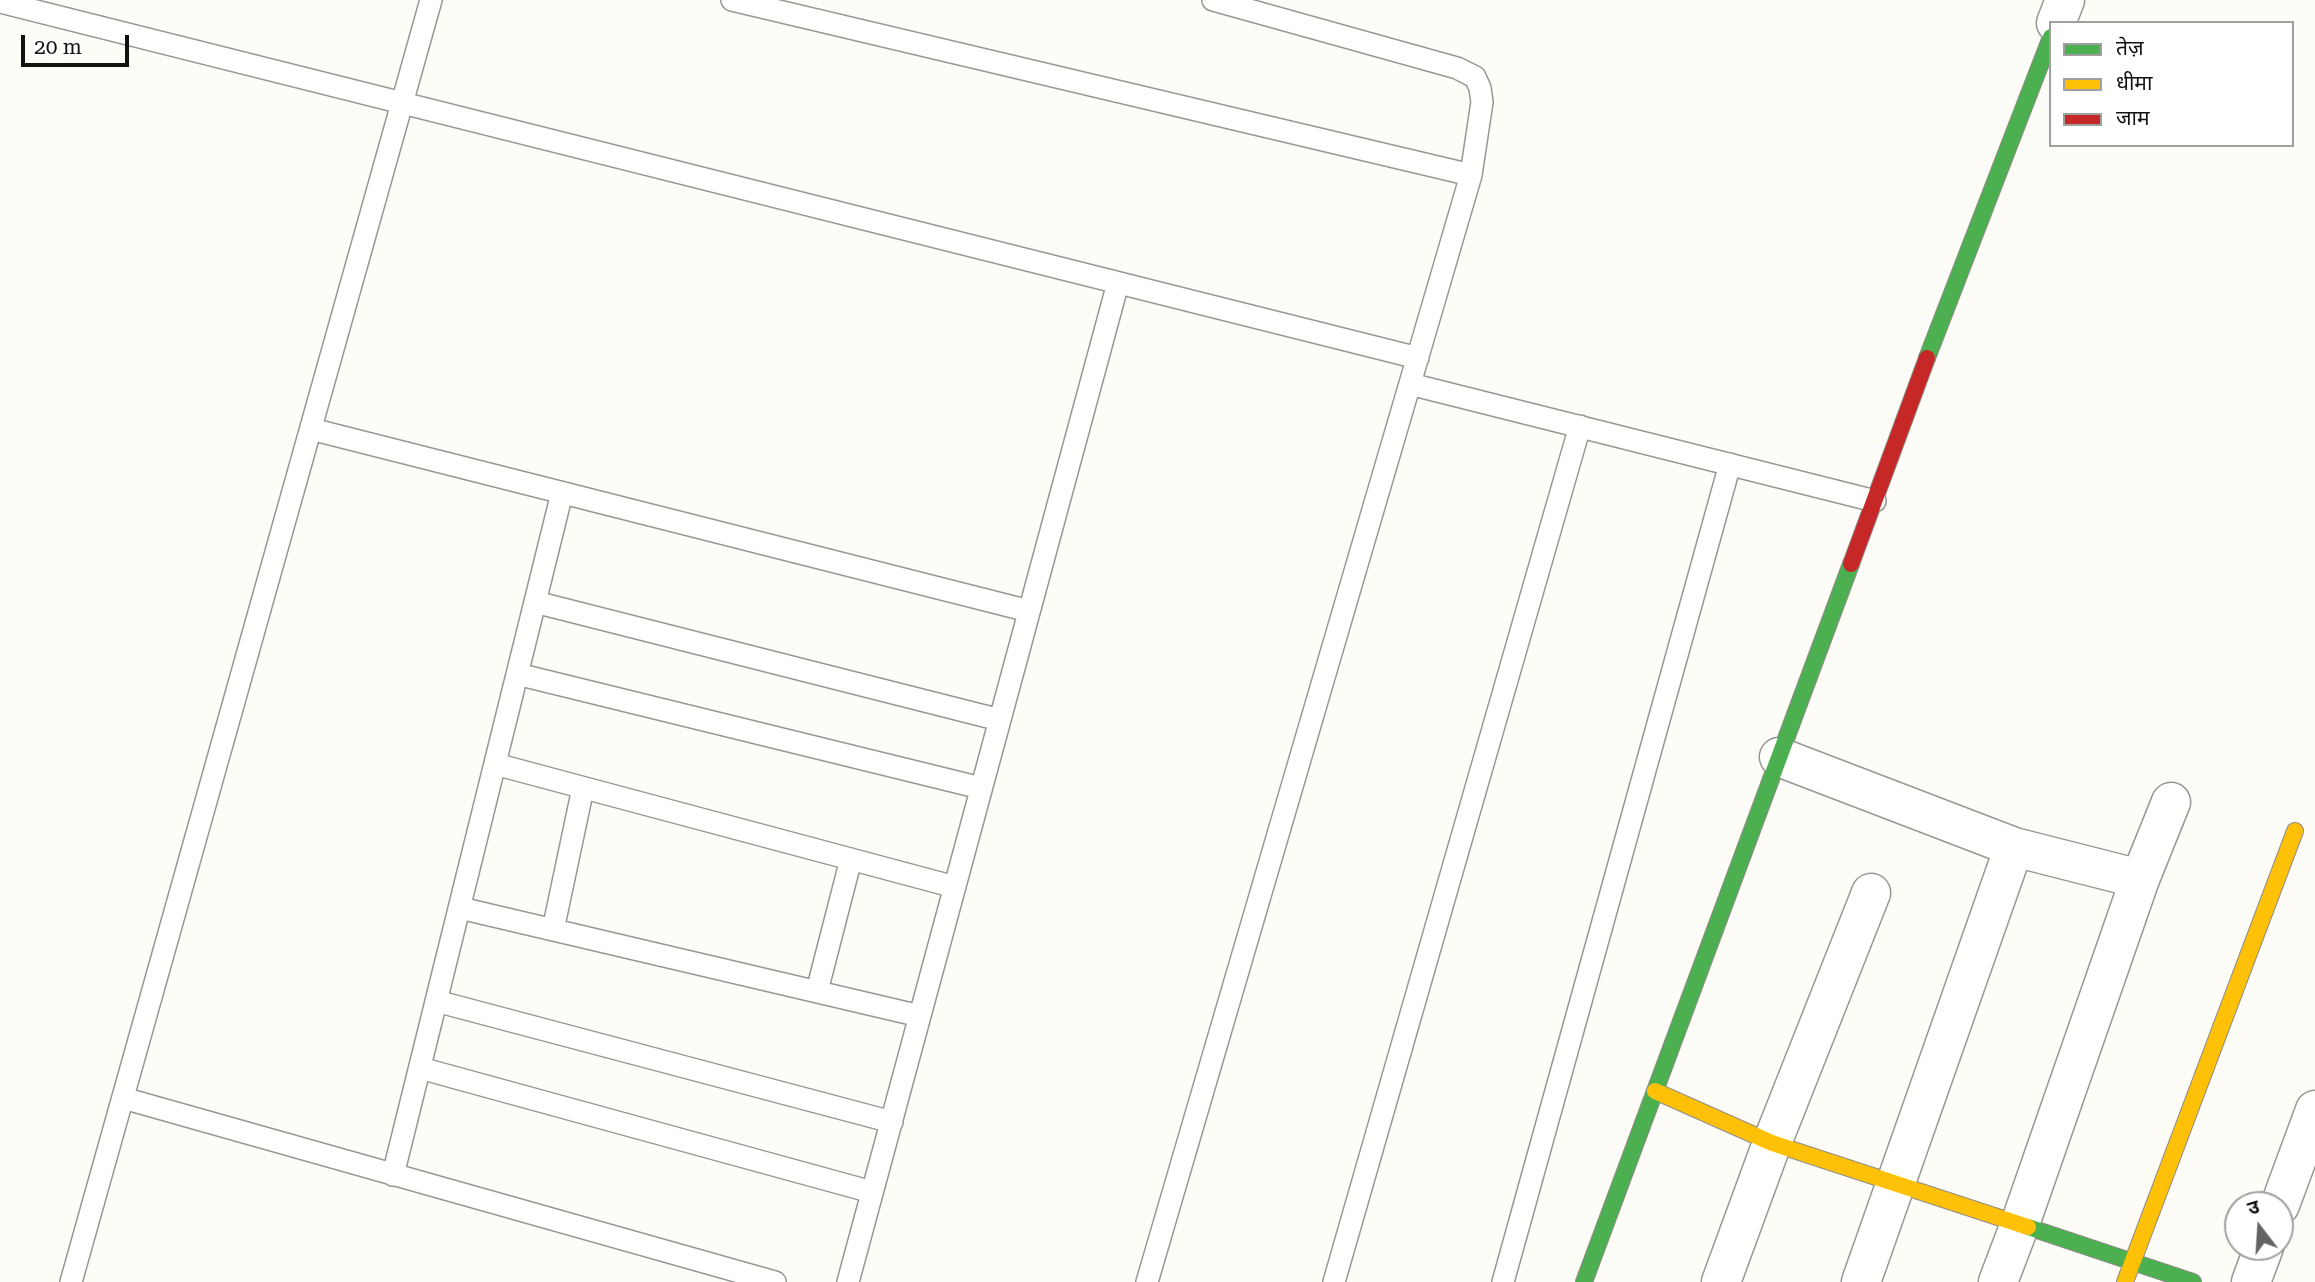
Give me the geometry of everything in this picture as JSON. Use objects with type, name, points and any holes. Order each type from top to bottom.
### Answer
[{"type":"street","points":[[2057,21],[2065,0]]},
{"type":"street","points":[[1584,1282],[2049,42]]},
{"type":"street","points":[[1779,757],[2014,847],[2140,879]]},
{"type":"street","points":[[1998,1282],[2140,879],[2171,802]]},
{"type":"street","points":[[2125,1282],[2295,831]]},
{"type":"street","points":[[1861,1282],[2014,847]]},
{"type":"street","points":[[1721,1282],[1772,1143],[1871,893]]},
{"type":"street","points":[[1655,1091],[1772,1143],[2193,1282]]},
{"type":"street","points":[[2285,1191],[2315,1110]]},
{"type":"street","points":[[2252,1282],[2259,1261]]},
{"type":"lane","points":[[71,1282],[431,0]]},
{"type":"lane","points":[[732,0],[1471,175]]},
{"type":"lane","points":[[1147,1282],[1471,175],[1482,102],[1475,76],[1457,68],[1213,0]]},
{"type":"lane","points":[[0,2],[1418,358]]},
{"type":"lane","points":[[848,1282],[1118,283]]},
{"type":"lane","points":[[1410,384],[1875,501]]},
{"type":"lane","points":[[1334,1282],[1580,426]]},
{"type":"lane","points":[[311,429],[1029,611]]},
{"type":"lane","points":[[1503,1282],[1730,464]]},
{"type":"lane","points":[[393,1175],[562,493]]},
{"type":"lane","points":[[535,603],[1000,720]]},
{"type":"lane","points":[[517,674],[981,788]]},
{"type":"lane","points":[[495,764],[955,887]]},
{"type":"lane","points":[[553,930],[583,788]]},
{"type":"lane","points":[[817,991],[851,859]]},
{"type":"lane","points":[[460,908],[920,1016]]},
{"type":"lane","points":[[436,1001],[891,1122]]},
{"type":"lane","points":[[420,1068],[872,1192]]},
{"type":"lane","points":[[123,1098],[775,1282]]},
{"type":"traffic: fast","points":[[1927,358],[2049,42]]},
{"type":"traffic: fast","points":[[1584,1282],[1851,564]]},
{"type":"traffic: fast","points":[[2028,1227],[2193,1282]]},
{"type":"traffic: slow","points":[[2125,1282],[2295,831]]},
{"type":"traffic: slow","points":[[1655,1091],[1772,1143],[2028,1227]]},
{"type":"traffic: jam","points":[[1851,564],[1927,358]]}]
